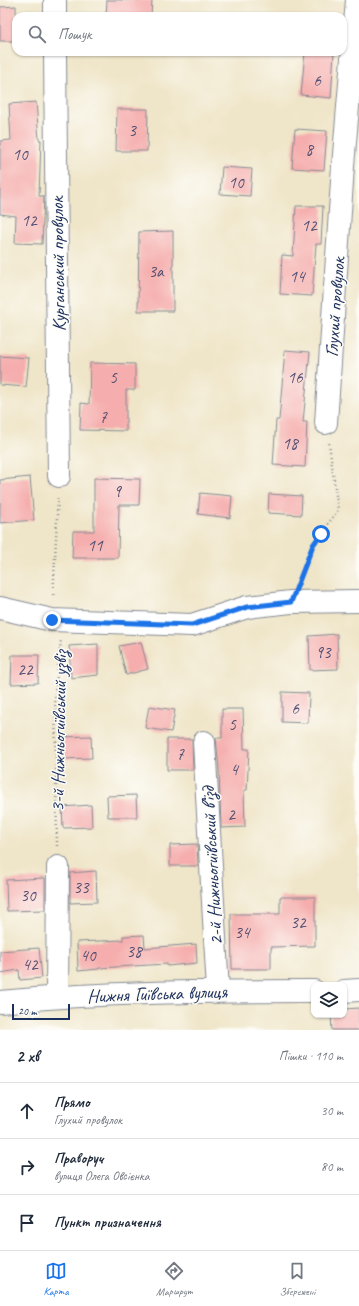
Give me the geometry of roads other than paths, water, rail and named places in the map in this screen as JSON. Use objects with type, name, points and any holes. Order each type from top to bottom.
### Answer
[{"type":"street","points":[[54,0],[55,12]]},
{"type":"street","name":"Глухий провулок","points":[[326,423],[343,166],[357,0]]},
{"type":"street","name":"Курганський провулок","points":[[55,56],[59,476]]},
{"type":"street","points":[[0,608],[57,620],[192,625],[247,607],[291,602],[359,601]]},
{"type":"street","name":"2-й Нижньогиївський в’їзд","points":[[204,742],[218,991]]},
{"type":"street","points":[[57,996],[58,867]]},
{"type":"street","points":[[347,990],[359,990]]},
{"type":"street","name":"Нижня Гиївська вулиця","points":[[0,1002],[57,996],[218,991],[311,991]]}]
